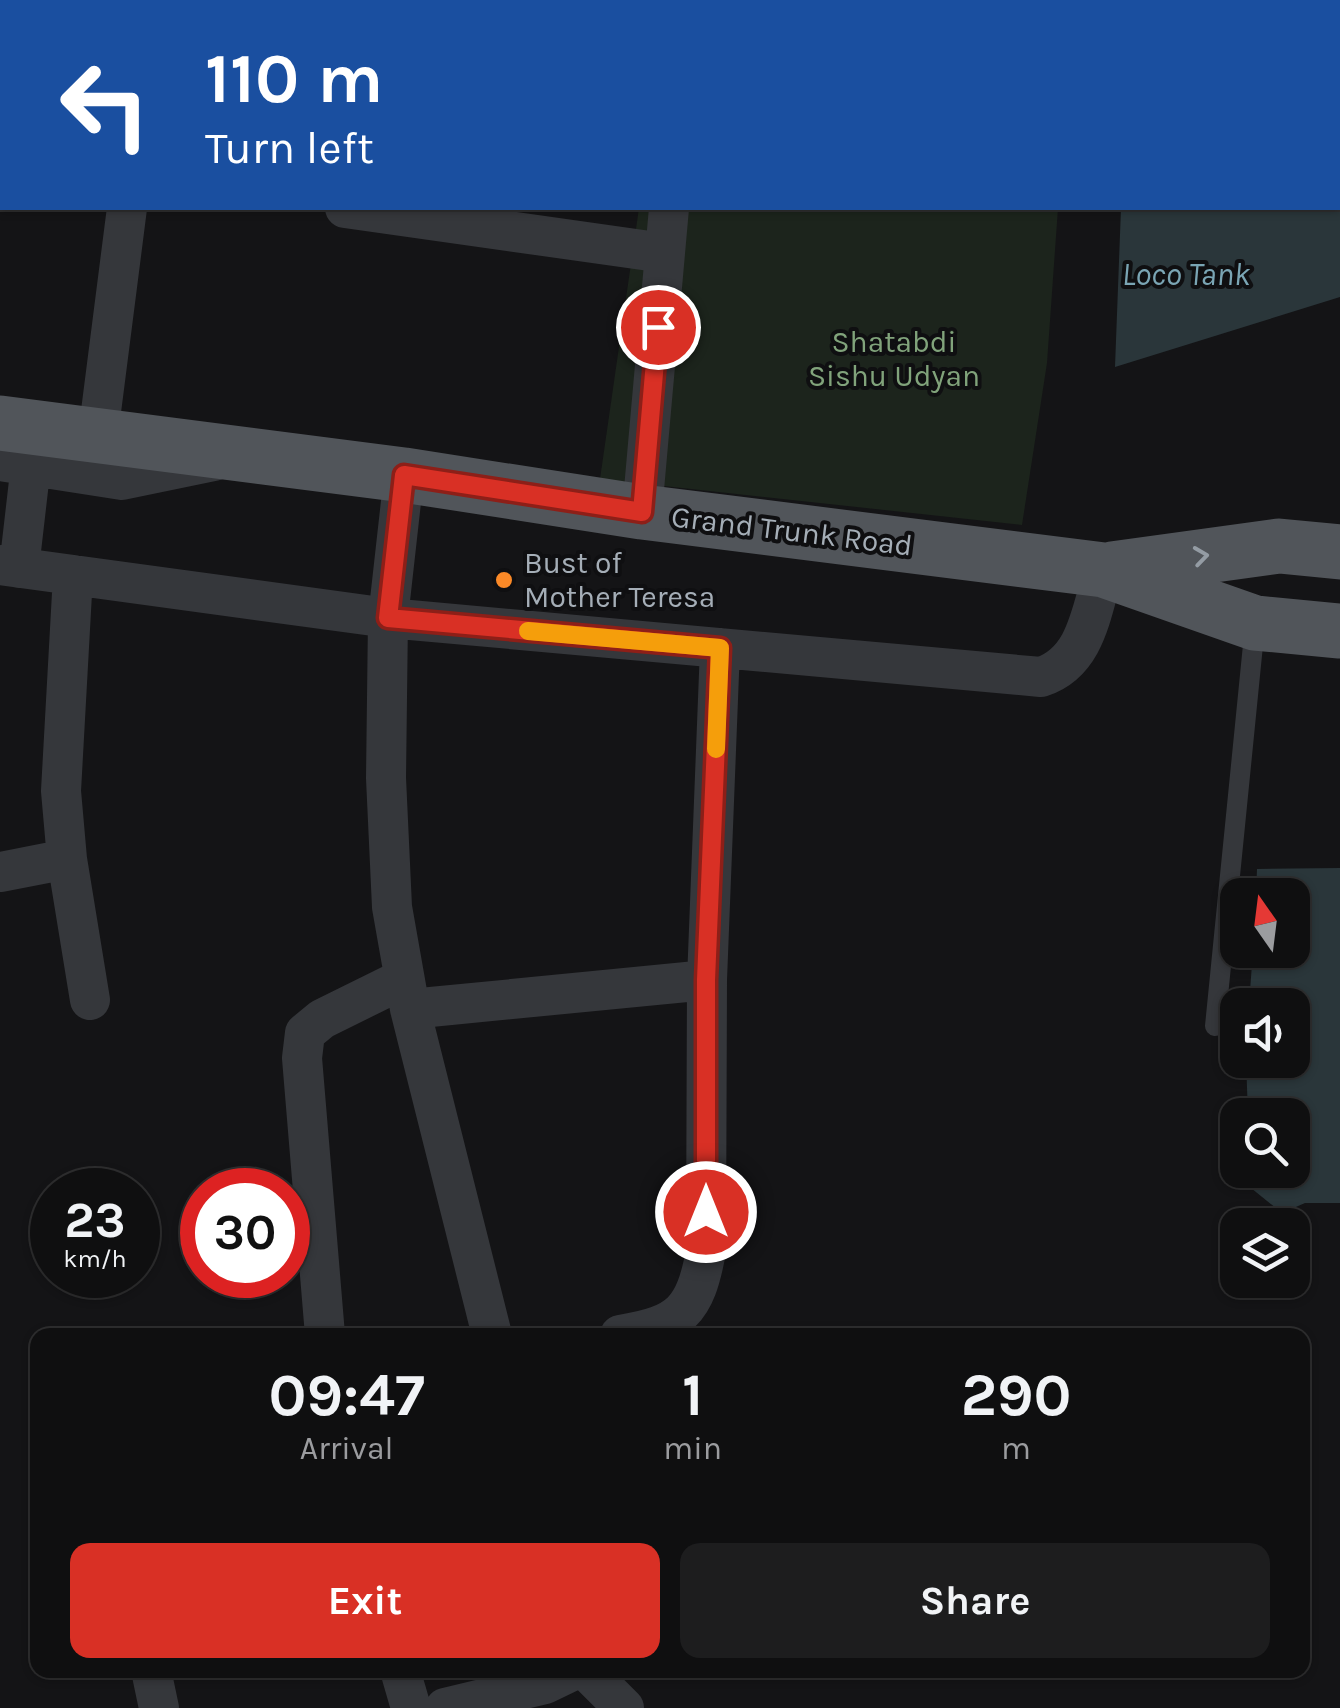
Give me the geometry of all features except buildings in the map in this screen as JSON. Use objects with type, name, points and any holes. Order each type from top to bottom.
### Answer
[{"type":"main road","name":"Grand Trunk Road","points":[[10,449],[98,435],[404,475],[642,512],[1104,570],[1255,623],[1340,631]]},
{"type":"main road","points":[[1104,570],[1279,546],[1340,552]]},
{"type":"street","points":[[98,435],[127,210]]},
{"type":"street","points":[[360,210],[664,253]]},
{"type":"street","points":[[642,512],[669,210]]},
{"type":"street","points":[[248,454],[122,480],[10,449],[9,567],[388,618],[1041,676],[1061,670],[1077,655],[1104,570]]},
{"type":"street","points":[[404,475],[388,618],[386,797],[392,908],[407,994],[490,1328]]},
{"type":"street","points":[[72,575],[60,748],[67,859],[90,1000]]},
{"type":"street","points":[[659,1328],[683,1315],[700,1288],[706,1250],[706,980],[720,648]]},
{"type":"street","points":[[0,872],[67,859]]},
{"type":"street","points":[[324,1328],[302,1058],[306,1033],[322,1019],[407,994],[706,980]]},
{"type":"street","points":[[153,1678],[159,1708]]},
{"type":"street","points":[[402,1678],[411,1708]]},
{"type":"street","points":[[445,1708],[557,1678]]},
{"type":"street","points":[[594,1678],[624,1708]]},
{"type":"lane","points":[[1215,1026],[1255,623]]},
{"type":"green space","name":"Shatabdi Sishu Udyan","points":[[639,210],[1058,210],[1047,363],[1022,525],[600,479]]},
{"type":"water","name":"Loco Tank","points":[[1121,210],[1340,210],[1340,297],[1115,367]]},
{"type":"water","points":[[1340,868],[1340,1203],[1276,1208],[1251,1188],[1310,1188],[1310,1098],[1247,1098],[1247,1078],[1310,1078],[1310,988],[1250,988],[1252,968],[1310,968],[1310,878],[1257,878],[1257,869]]},
{"type":"slow traffic","points":[[528,631],[720,648],[716,749]]},
{"type":"place","name":"Bust of Mother Teresa","points":[[504,580]]},
{"type":"route","points":[[658,327],[642,512],[404,475],[393,544],[388,618],[720,648],[706,980],[706,1212]]}]
